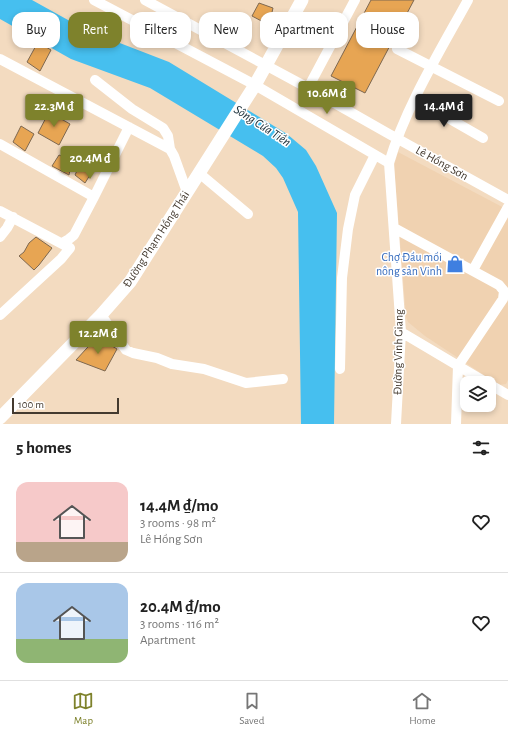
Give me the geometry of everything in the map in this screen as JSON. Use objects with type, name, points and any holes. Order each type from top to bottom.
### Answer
[{"type":"main road","points":[[255,85],[302,0]]},
{"type":"main road","name":"Đường Phạm Hồng Thái","points":[[0,418],[130,282],[255,85]]},
{"type":"street","points":[[94,0],[255,85],[389,163]]},
{"type":"street","name":"Lê Hồng Sơn","points":[[145,0],[308,88],[508,200]]},
{"type":"street","points":[[308,88],[355,0]]},
{"type":"street","name":"Đường Vĩnh Giang","points":[[396,424],[401,332],[389,163],[396,138],[432,66],[468,0]]},
{"type":"street","points":[[397,49],[499,101]]},
{"type":"street","points":[[0,59],[170,149]]},
{"type":"street","points":[[95,80],[132,109],[163,128],[168,136],[170,149],[187,192]]},
{"type":"street","points":[[415,99],[483,138]]},
{"type":"street","points":[[62,243],[69,240],[74,235],[129,127]]},
{"type":"street","points":[[0,144],[94,198]]},
{"type":"street","points":[[340,369],[342,278],[348,229],[355,195],[375,155]]},
{"type":"street","points":[[199,173],[248,214]]},
{"type":"street","points":[[473,270],[508,207]]},
{"type":"street","points":[[0,211],[70,248],[61,259],[0,315]]},
{"type":"street","points":[[0,237],[13,217]]},
{"type":"street","points":[[394,228],[473,270],[501,287],[505,294],[458,366],[456,424]]},
{"type":"street","points":[[100,315],[126,350],[134,353],[157,358],[172,364],[204,369],[246,383],[283,379]]},
{"type":"street","points":[[401,332],[475,376]]},
{"type":"street","points":[[496,388],[508,395]]},
{"type":"shaded area","name":"Chợ Đầu mối nông sản Vinh","points":[[398,152],[508,210],[508,380],[506,384],[499,385],[496,383],[496,376],[485,376],[425,336],[408,322],[406,317],[394,166]]},
{"type":"water","points":[[0,0],[32,0],[54,12],[12,12],[12,26],[0,19]]},
{"type":"water","name":"Sông Cửa Tiền","points":[[60,16],[68,20],[68,48],[122,48],[122,44],[169,62],[287,134],[306,150],[316,166],[337,213],[334,424],[301,424],[298,212],[283,178],[276,168],[263,156],[150,88],[71,59],[51,48],[60,48]]},
{"type":"building","points":[[371,0],[414,0],[408,12],[365,12]]},
{"type":"building","points":[[259,3],[273,8],[272,12],[260,12],[260,20],[252,16]]},
{"type":"building","points":[[356,28],[356,48],[389,48],[365,93],[331,76],[346,48],[348,48],[348,44]]},
{"type":"building","points":[[35,48],[48,48],[51,50],[40,71],[27,62]]},
{"type":"building","points":[[49,112],[70,124],[59,145],[38,133]]},
{"type":"building","points":[[21,126],[34,134],[25,151],[13,142]]},
{"type":"building","points":[[59,155],[72,160],[69,175],[52,166]]},
{"type":"building","points":[[81,162],[95,167],[85,183],[75,175]]},
{"type":"building","points":[[36,237],[52,248],[34,270],[19,256],[24,252],[29,243]]},
{"type":"building","points":[[97,337],[117,349],[105,371],[76,360]]},
{"type":"place","name":"Chợ Đầu mối nông sản Vinh","points":[[455,264]]}]
